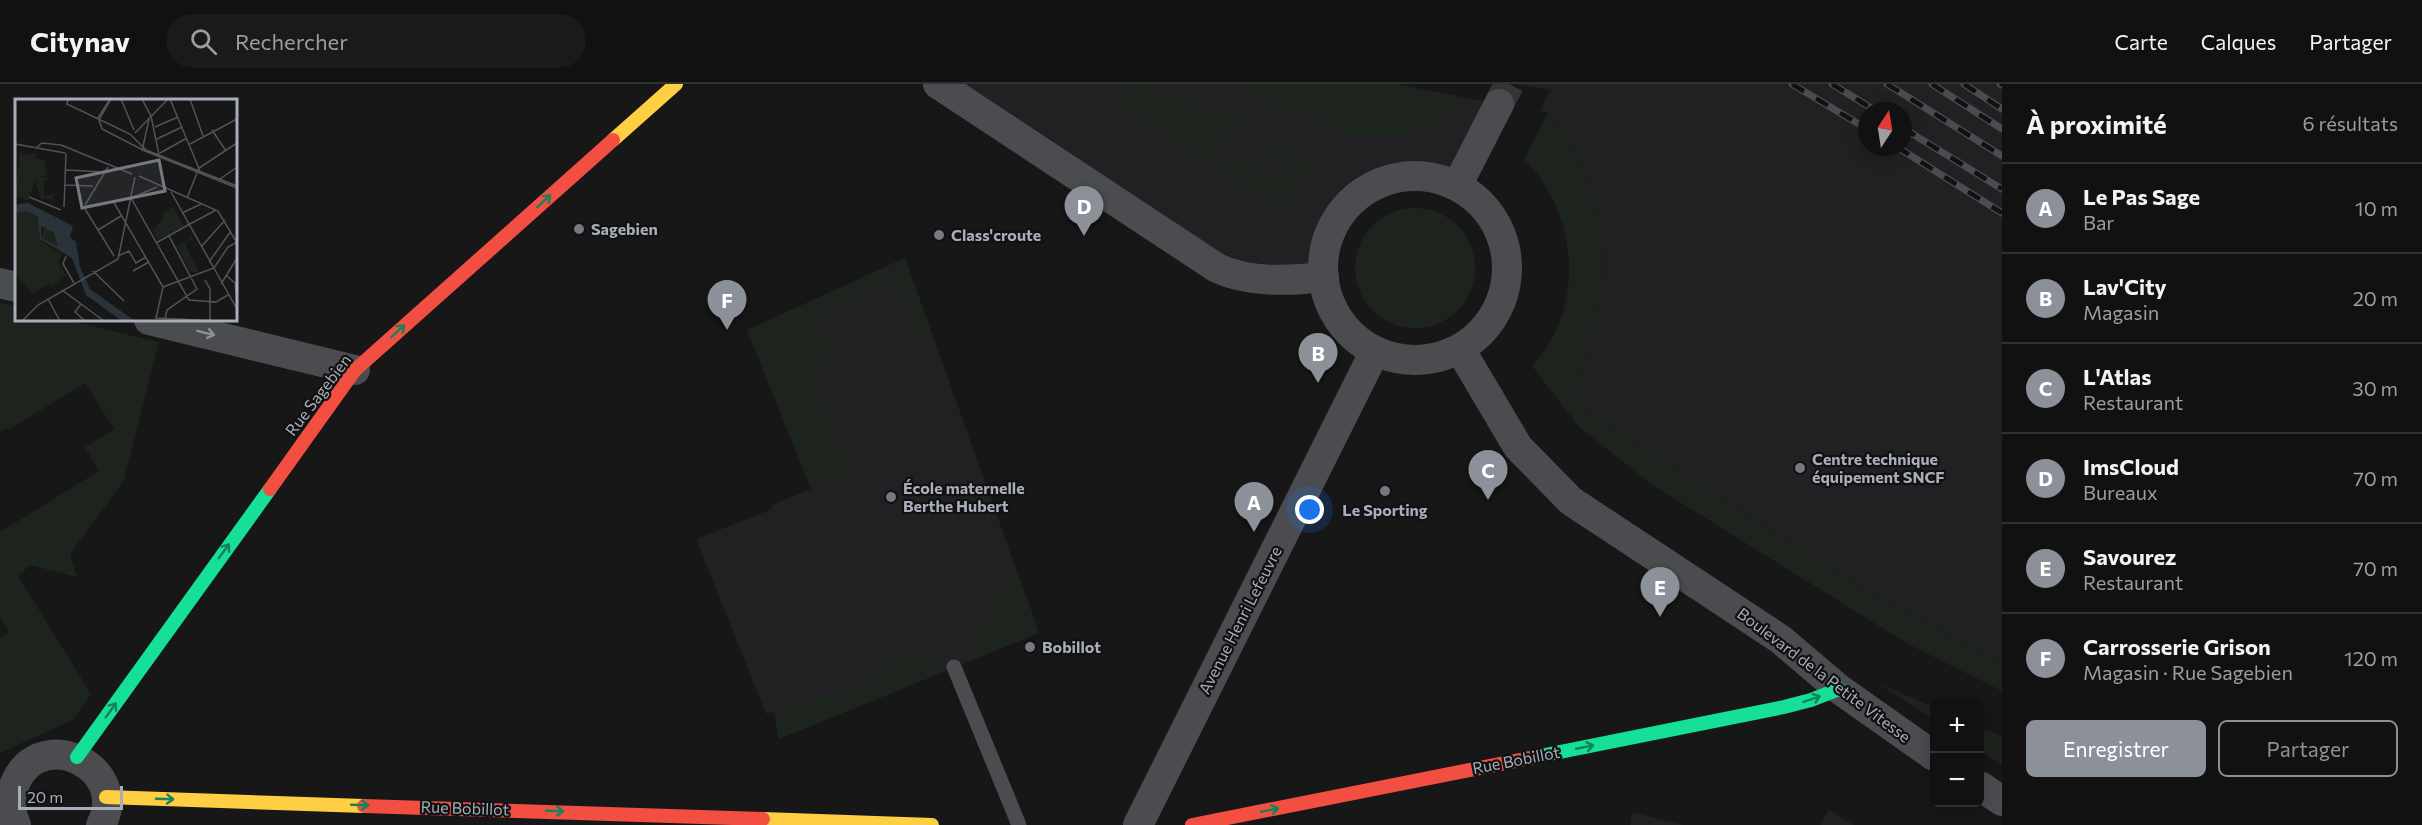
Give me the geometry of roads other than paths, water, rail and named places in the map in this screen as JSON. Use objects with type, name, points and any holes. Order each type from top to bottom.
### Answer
[{"type":"street","name":"Rue Sagebien","points":[[77,757],[355,370],[675,84]]},
{"type":"street","points":[[938,84],[1217,268],[1237,277],[1292,280],[1324,277]]},
{"type":"street","points":[[1457,186],[1499,104]]},
{"type":"street","points":[[1410,177],[1437,179],[1457,186],[1476,199],[1492,217],[1504,242],[1508,264],[1505,289],[1497,312],[1483,331],[1460,349],[1441,357],[1420,360],[1396,358],[1375,351],[1354,337],[1338,318],[1326,291],[1325,248],[1331,230],[1347,207],[1367,190],[1385,182],[1410,177]]},
{"type":"street","points":[[0,283],[15,287]]},
{"type":"street","points":[[153,321],[355,370]]},
{"type":"street","name":"Boulevard de la Petite Vitesse","points":[[1460,349],[1518,447],[1571,501],[1780,639],[1839,689],[1931,753]]},
{"type":"street","name":"Avenue Henri Lefeuvre","points":[[1138,825],[1375,351]]},
{"type":"street","name":"Rue Bobillot","points":[[1192,825],[1784,707],[1839,689]]},
{"type":"street","points":[[16,825],[5,794],[19,774],[43,756],[60,754],[77,757]]},
{"type":"street","name":"Rue Bobillot","points":[[77,757],[96,772],[104,786],[104,811],[932,825]]},
{"type":"street","points":[[1984,789],[2002,801]]},
{"type":"lane","points":[[954,667],[1019,825]]},
{"type":"tunnel","points":[[1499,104],[1509,84]]},
{"type":"railway","points":[[1792,84],[1858,124]]},
{"type":"railway","points":[[1832,84],[1861,102]]},
{"type":"railway","points":[[1887,84],[2002,156]]},
{"type":"railway","points":[[1932,84],[2002,129]]},
{"type":"railway","points":[[1964,84],[2002,109]]},
{"type":"railway","points":[[1912,134],[2002,189]]},
{"type":"railway","points":[[1911,156],[2002,213]]},
{"type":"place","name":"Sagebien","points":[[579,229]]},
{"type":"place","name":"Class'croute","points":[[939,235]]},
{"type":"place","name":"ImsCloud","points":[[1084,236]]},
{"type":"place","name":"Carrosserie Grison","points":[[727,330]]},
{"type":"place","name":"Lav'City","points":[[1318,383]]},
{"type":"place","name":"Centre technique équipement SNCF","points":[[1800,468]]},
{"type":"place","name":"Le Sporting","points":[[1385,491]]},
{"type":"place","name":"École maternelle Berthe Hubert","points":[[891,497]]},
{"type":"place","name":"L'Atlas","points":[[1488,500]]},
{"type":"place","name":"Le Pas Sage","points":[[1254,532]]},
{"type":"place","name":"Savourez","points":[[1660,617]]},
{"type":"place","name":"Bobillot","points":[[1030,647]]}]
